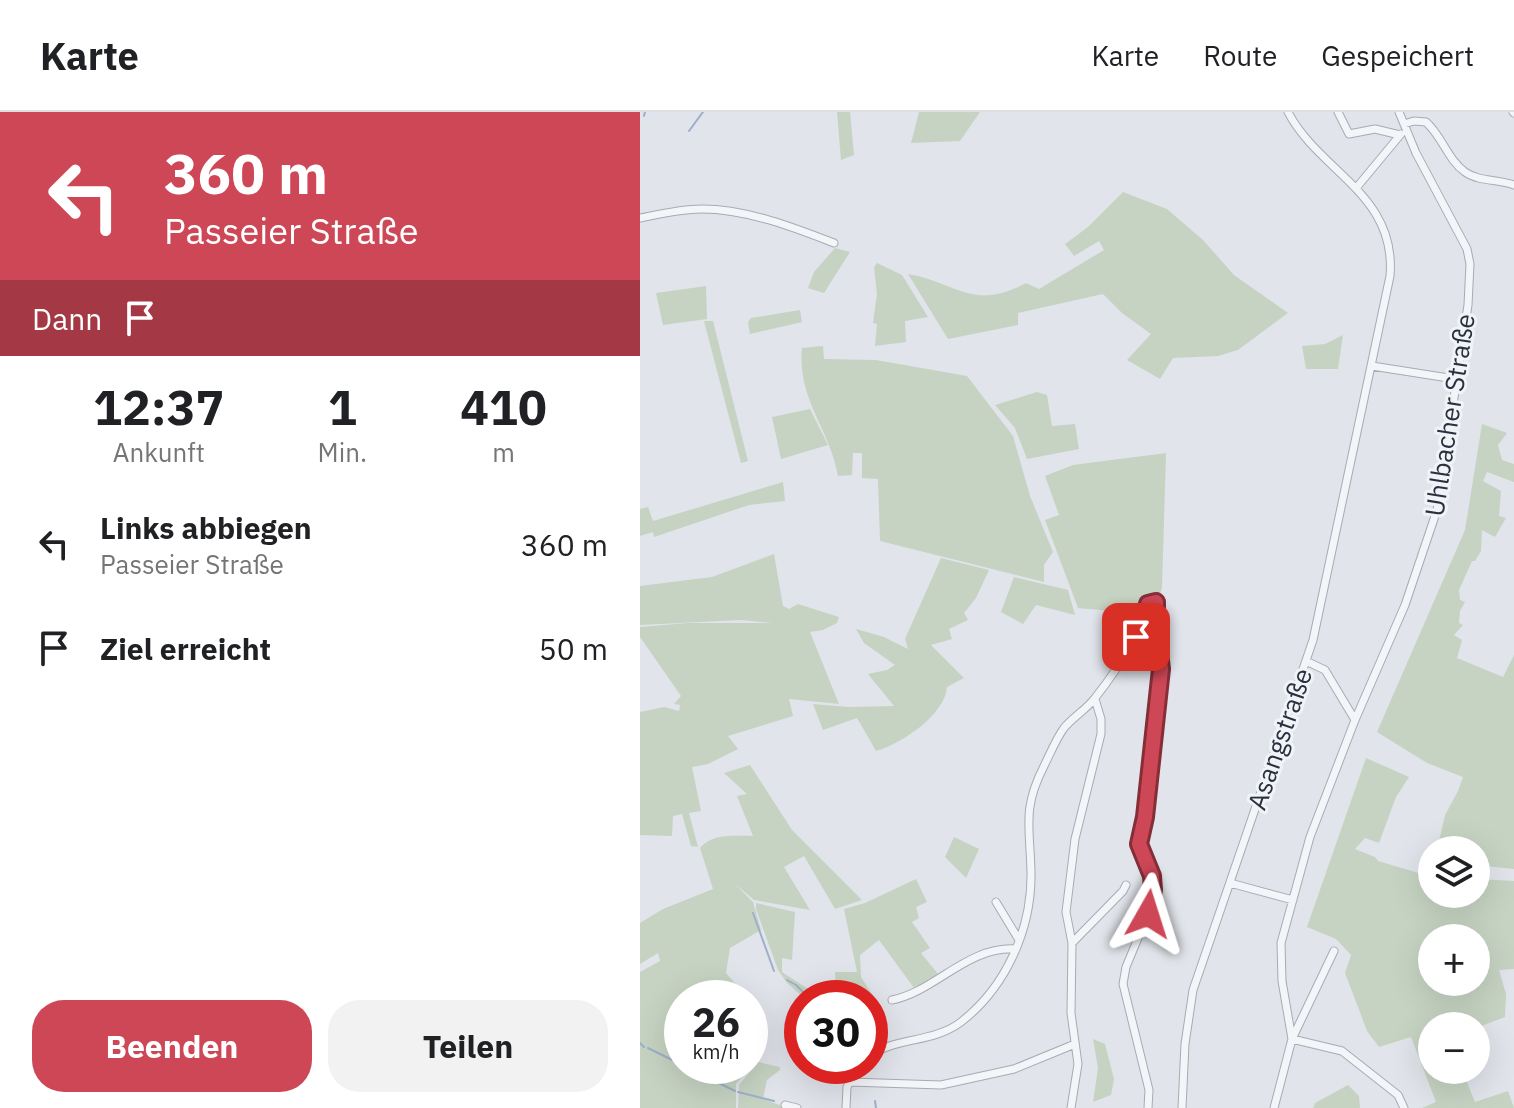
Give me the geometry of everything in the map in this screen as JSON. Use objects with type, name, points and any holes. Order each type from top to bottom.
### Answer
[{"type":"street","name":"Asangstraße","points":[[1182,1108],[1189,1009],[1317,624],[1389,284],[1391,263],[1384,230],[1357,187],[1306,138],[1288,112]]},
{"type":"street","name":"Uhlbacher Straße","points":[[1274,1108],[1292,1039],[1280,958],[1281,943],[1310,837],[1355,720],[1405,605],[1437,510],[1469,293],[1467,249],[1403,129],[1399,112]]},
{"type":"street","points":[[1339,114],[1349,134],[1375,129],[1403,129]]},
{"type":"street","points":[[1357,187],[1403,129],[1421,120],[1429,124],[1457,163],[1472,176],[1514,185]]},
{"type":"street","points":[[640,218],[692,209],[715,209],[764,220],[834,243]]},
{"type":"street","points":[[1372,366],[1455,379]]},
{"type":"street","points":[[888,1047],[932,1037],[962,1021],[998,982],[1017,944],[1030,891],[1029,803],[1037,781],[1065,727],[1095,699],[1136,637],[1148,604],[1156,602],[1161,669],[1145,817],[1139,844],[1152,876],[1153,890],[1148,914],[1127,963],[1123,984],[1149,1090],[1148,1108]]},
{"type":"street","points":[[1306,661],[1325,670],[1355,720]]},
{"type":"street","points":[[1071,1108],[1078,1064],[1071,1013],[1072,943],[1066,912],[1075,839],[1101,734],[1101,719],[1095,699]]},
{"type":"street","points":[[1230,883],[1293,900]]},
{"type":"street","points":[[1072,943],[1126,885]]},
{"type":"street","points":[[996,902],[1017,944]]},
{"type":"street","points":[[892,1000],[917,991],[968,959],[1017,944]]},
{"type":"street","points":[[1334,951],[1292,1039],[1342,1051],[1398,1095],[1404,1108]]},
{"type":"street","points":[[888,1081],[941,1085],[1014,1069],[1075,1044]]},
{"type":"street","points":[[846,1108],[850,1084]]},
{"type":"street","points":[[785,1105],[797,1108]]},
{"type":"green space","points":[[837,112],[850,112],[854,155],[841,160]]},
{"type":"green space","points":[[919,112],[980,112],[960,141],[911,143]]},
{"type":"green space","points":[[1123,192],[1167,209],[1203,240],[1234,275],[1288,313],[1238,350],[1218,356],[1173,358],[1160,379],[1127,360],[1151,334],[1122,313],[1103,294],[1018,313],[1018,325],[948,339],[908,274],[978,295],[1008,291],[1026,283],[1039,289],[1104,250],[1099,241],[1074,256],[1065,244],[1088,227]]},
{"type":"green space","points":[[835,248],[850,252],[824,293],[808,288],[814,272]]},
{"type":"green space","points":[[877,263],[902,275],[928,317],[905,321],[906,342],[875,346],[877,324],[873,323],[877,294],[874,267]]},
{"type":"green space","points":[[706,286],[707,319],[663,325],[656,293]]},
{"type":"green space","points":[[800,310],[802,322],[750,334],[748,322],[751,318]]},
{"type":"green space","points":[[704,321],[713,321],[748,461],[741,463]]},
{"type":"green space","points":[[1343,335],[1338,369],[1306,369],[1302,346],[1325,344]]},
{"type":"green space","points":[[823,346],[824,359],[876,360],[967,376],[1013,436],[1030,496],[1053,552],[1044,565],[1044,582],[880,541],[878,479],[862,478],[862,453],[853,453],[852,475],[838,476],[804,383],[802,348]]},
{"type":"green space","points":[[1037,392],[1047,395],[1052,426],[1075,424],[1079,449],[1027,459],[1015,428],[995,405]]},
{"type":"green space","points":[[810,409],[828,445],[781,459],[772,417]]},
{"type":"green space","points":[[1482,424],[1507,433],[1498,445],[1502,460],[1514,464],[1514,482],[1487,472],[1483,481],[1501,491],[1499,516],[1506,518],[1495,537],[1482,530],[1481,551],[1472,561],[1459,590],[1460,600],[1465,602],[1460,611],[1459,623],[1463,625],[1454,635],[1462,640],[1457,658],[1503,677],[1514,655],[1514,869],[1490,866],[1490,836],[1440,836],[1445,815],[1463,777],[1427,763],[1377,732],[1465,530]]},
{"type":"green space","points":[[1166,453],[1162,588],[1159,598],[1145,614],[1078,608],[1045,520],[1059,515],[1045,476],[1073,465]]},
{"type":"green space","points":[[783,482],[785,501],[749,505],[654,537],[653,532],[640,536],[640,509],[648,507],[653,521]]},
{"type":"green space","points":[[774,554],[783,606],[789,609],[798,604],[839,617],[837,623],[810,632],[839,704],[789,699],[793,716],[728,736],[738,749],[708,764],[692,767],[701,811],[689,813],[698,847],[691,846],[682,814],[673,816],[672,836],[640,835],[640,712],[664,707],[679,711],[680,705],[674,704],[681,696],[640,637],[640,627],[688,623],[772,623],[741,620],[640,625],[640,586],[712,577]]},
{"type":"green space","points":[[941,558],[989,570],[976,598],[964,613],[968,620],[949,629],[952,639],[931,645],[964,678],[947,687],[939,708],[920,727],[876,751],[857,718],[823,730],[813,704],[894,706],[868,674],[895,665],[864,643],[856,629],[884,637],[908,649],[905,639]]},
{"type":"green space","points":[[1014,577],[1068,590],[1075,615],[1036,605],[1023,624],[1001,612]]},
{"type":"green space","points":[[1366,758],[1409,777],[1396,797],[1379,843],[1365,838],[1355,849],[1378,861],[1418,873],[1418,908],[1490,908],[1490,880],[1514,881],[1514,969],[1499,970],[1506,994],[1505,1017],[1490,1023],[1490,1012],[1418,1012],[1418,1055],[1411,1037],[1379,1047],[1367,1031],[1345,973],[1351,955],[1336,939],[1307,927]]},
{"type":"green space","points":[[750,765],[792,830],[862,900],[835,909],[804,856],[784,867],[810,910],[754,900],[734,883],[753,902],[761,930],[730,948],[726,973],[732,980],[664,980],[664,1084],[736,1084],[736,1108],[640,1108],[640,972],[660,961],[658,953],[640,964],[640,923],[663,909],[713,889],[700,848],[724,836],[753,836],[737,796],[747,794],[724,773]]},
{"type":"green space","points":[[954,837],[979,849],[966,878],[945,857]]},
{"type":"green space","points":[[916,879],[927,902],[916,907],[919,918],[912,922],[930,948],[921,953],[938,974],[914,988],[879,940],[860,955],[863,980],[835,980],[835,972],[857,972],[844,909],[865,903]]},
{"type":"green space","points":[[756,903],[795,912],[792,960],[782,958],[782,972],[794,980],[785,980],[778,970]]},
{"type":"green space","points":[[1093,1039],[1105,1044],[1114,1079],[1111,1095],[1093,1102],[1098,1068]]},
{"type":"green space","points":[[768,1064],[780,1067],[768,1079]]},
{"type":"green space","points":[[766,1084],[763,1099],[788,1108],[738,1108],[739,1085]]},
{"type":"green space","points":[[1429,1084],[1468,1084],[1475,1102],[1508,1091],[1514,1108],[1422,1108],[1436,1102]]},
{"type":"green space","points":[[1348,1085],[1359,1096],[1360,1108],[1313,1108],[1315,1103]]},
{"type":"waterway","points":[[644,116],[645,112]]},
{"type":"waterway","points":[[689,131],[703,112]]},
{"type":"waterway","points":[[753,913],[774,971]]},
{"type":"waterway","points":[[640,1043],[644,1047]]},
{"type":"waterway","points":[[648,1048],[735,1091]]},
{"type":"waterway","points":[[738,1092],[774,1101]]},
{"type":"waterway","points":[[875,1101],[876,1108]]},
{"type":"route","points":[[1136,637],[1148,604],[1156,602],[1161,669],[1145,817],[1139,844],[1152,876],[1153,890],[1148,914]]}]
